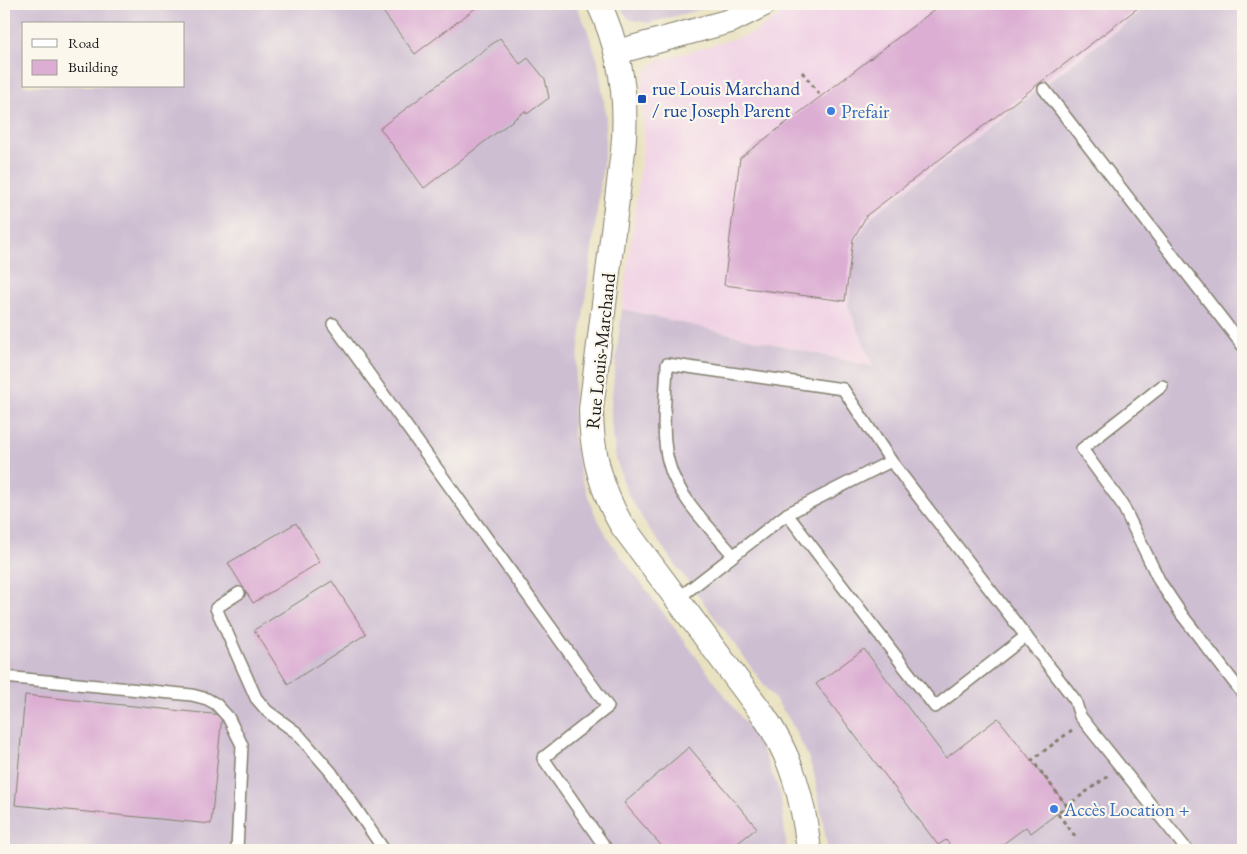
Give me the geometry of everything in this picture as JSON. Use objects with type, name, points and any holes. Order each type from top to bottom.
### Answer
[{"type":"street","name":"Rue Louis-Marchand","points":[[598,4],[617,52],[623,84],[625,134],[592,394],[592,439],[602,483],[613,511],[676,600],[762,713],[780,741],[798,787],[809,850]]},
{"type":"street","points":[[617,52],[730,21],[764,4]]},
{"type":"lane","points":[[1044,89],[1243,346]]},
{"type":"lane","points":[[333,324],[608,707],[543,758],[607,850]]},
{"type":"lane","points":[[733,555],[677,485],[669,464],[665,439],[667,364],[843,389],[891,461],[1075,700],[1084,721],[1187,850]]},
{"type":"lane","points":[[1162,386],[1082,449],[1122,504],[1160,582],[1182,615],[1243,694]]},
{"type":"lane","points":[[676,600],[787,514],[891,461]]},
{"type":"lane","points":[[787,514],[935,707],[1026,636]]},
{"type":"lane","points":[[239,593],[216,608],[256,698],[267,711],[297,734],[331,772],[384,850]]},
{"type":"lane","points":[[4,678],[192,695],[206,698],[216,704],[228,717],[243,752],[237,850]]},
{"type":"path","points":[[802,72],[821,96]]},
{"type":"path","points":[[1067,806],[1032,760],[1084,721]]},
{"type":"path","points":[[1075,836],[1057,813],[1110,774]]},
{"type":"shaded area","points":[[4,4],[575,4],[585,24],[598,61],[606,116],[605,150],[574,386],[573,434],[580,473],[593,510],[609,540],[744,721],[761,747],[780,792],[787,850],[4,850]]},
{"type":"shaded area","points":[[618,4],[721,4],[649,23],[629,19]]},
{"type":"shaded area","points":[[795,4],[1151,4],[873,215],[848,306],[875,367],[622,309],[643,149],[642,85],[645,73],[654,63],[661,60],[754,33]]},
{"type":"shaded area","points":[[1151,4],[1243,4],[1243,850],[828,850],[814,774],[807,754],[788,717],[649,529],[627,493],[616,459],[611,422],[611,403],[622,309],[874,367],[848,306],[856,240],[873,215]]},
{"type":"building","points":[[377,4],[481,4],[415,54]]},
{"type":"building","points":[[942,4],[1143,4],[867,215],[853,239],[845,301],[724,285],[740,158]]},
{"type":"building","points":[[500,38],[520,64],[528,58],[545,79],[549,98],[527,114],[525,111],[424,188],[380,128]]},
{"type":"building","points":[[296,523],[320,562],[253,603],[228,563]]},
{"type":"building","points":[[332,581],[366,634],[288,684],[254,630]]},
{"type":"building","points":[[864,649],[946,758],[998,718],[1067,806],[1031,833],[1026,827],[995,850],[954,850],[946,840],[938,845],[816,684]]},
{"type":"building","points":[[25,695],[222,715],[211,824],[15,805]]},
{"type":"building","points":[[689,747],[757,828],[729,850],[665,850],[624,803]]},
{"type":"place","name":"rue Louis Marchand / rue Joseph Parent","points":[[642,99]]},
{"type":"place","name":"Prefair","points":[[831,111]]},
{"type":"place","name":"Accès Location +","points":[[1054,809]]}]
